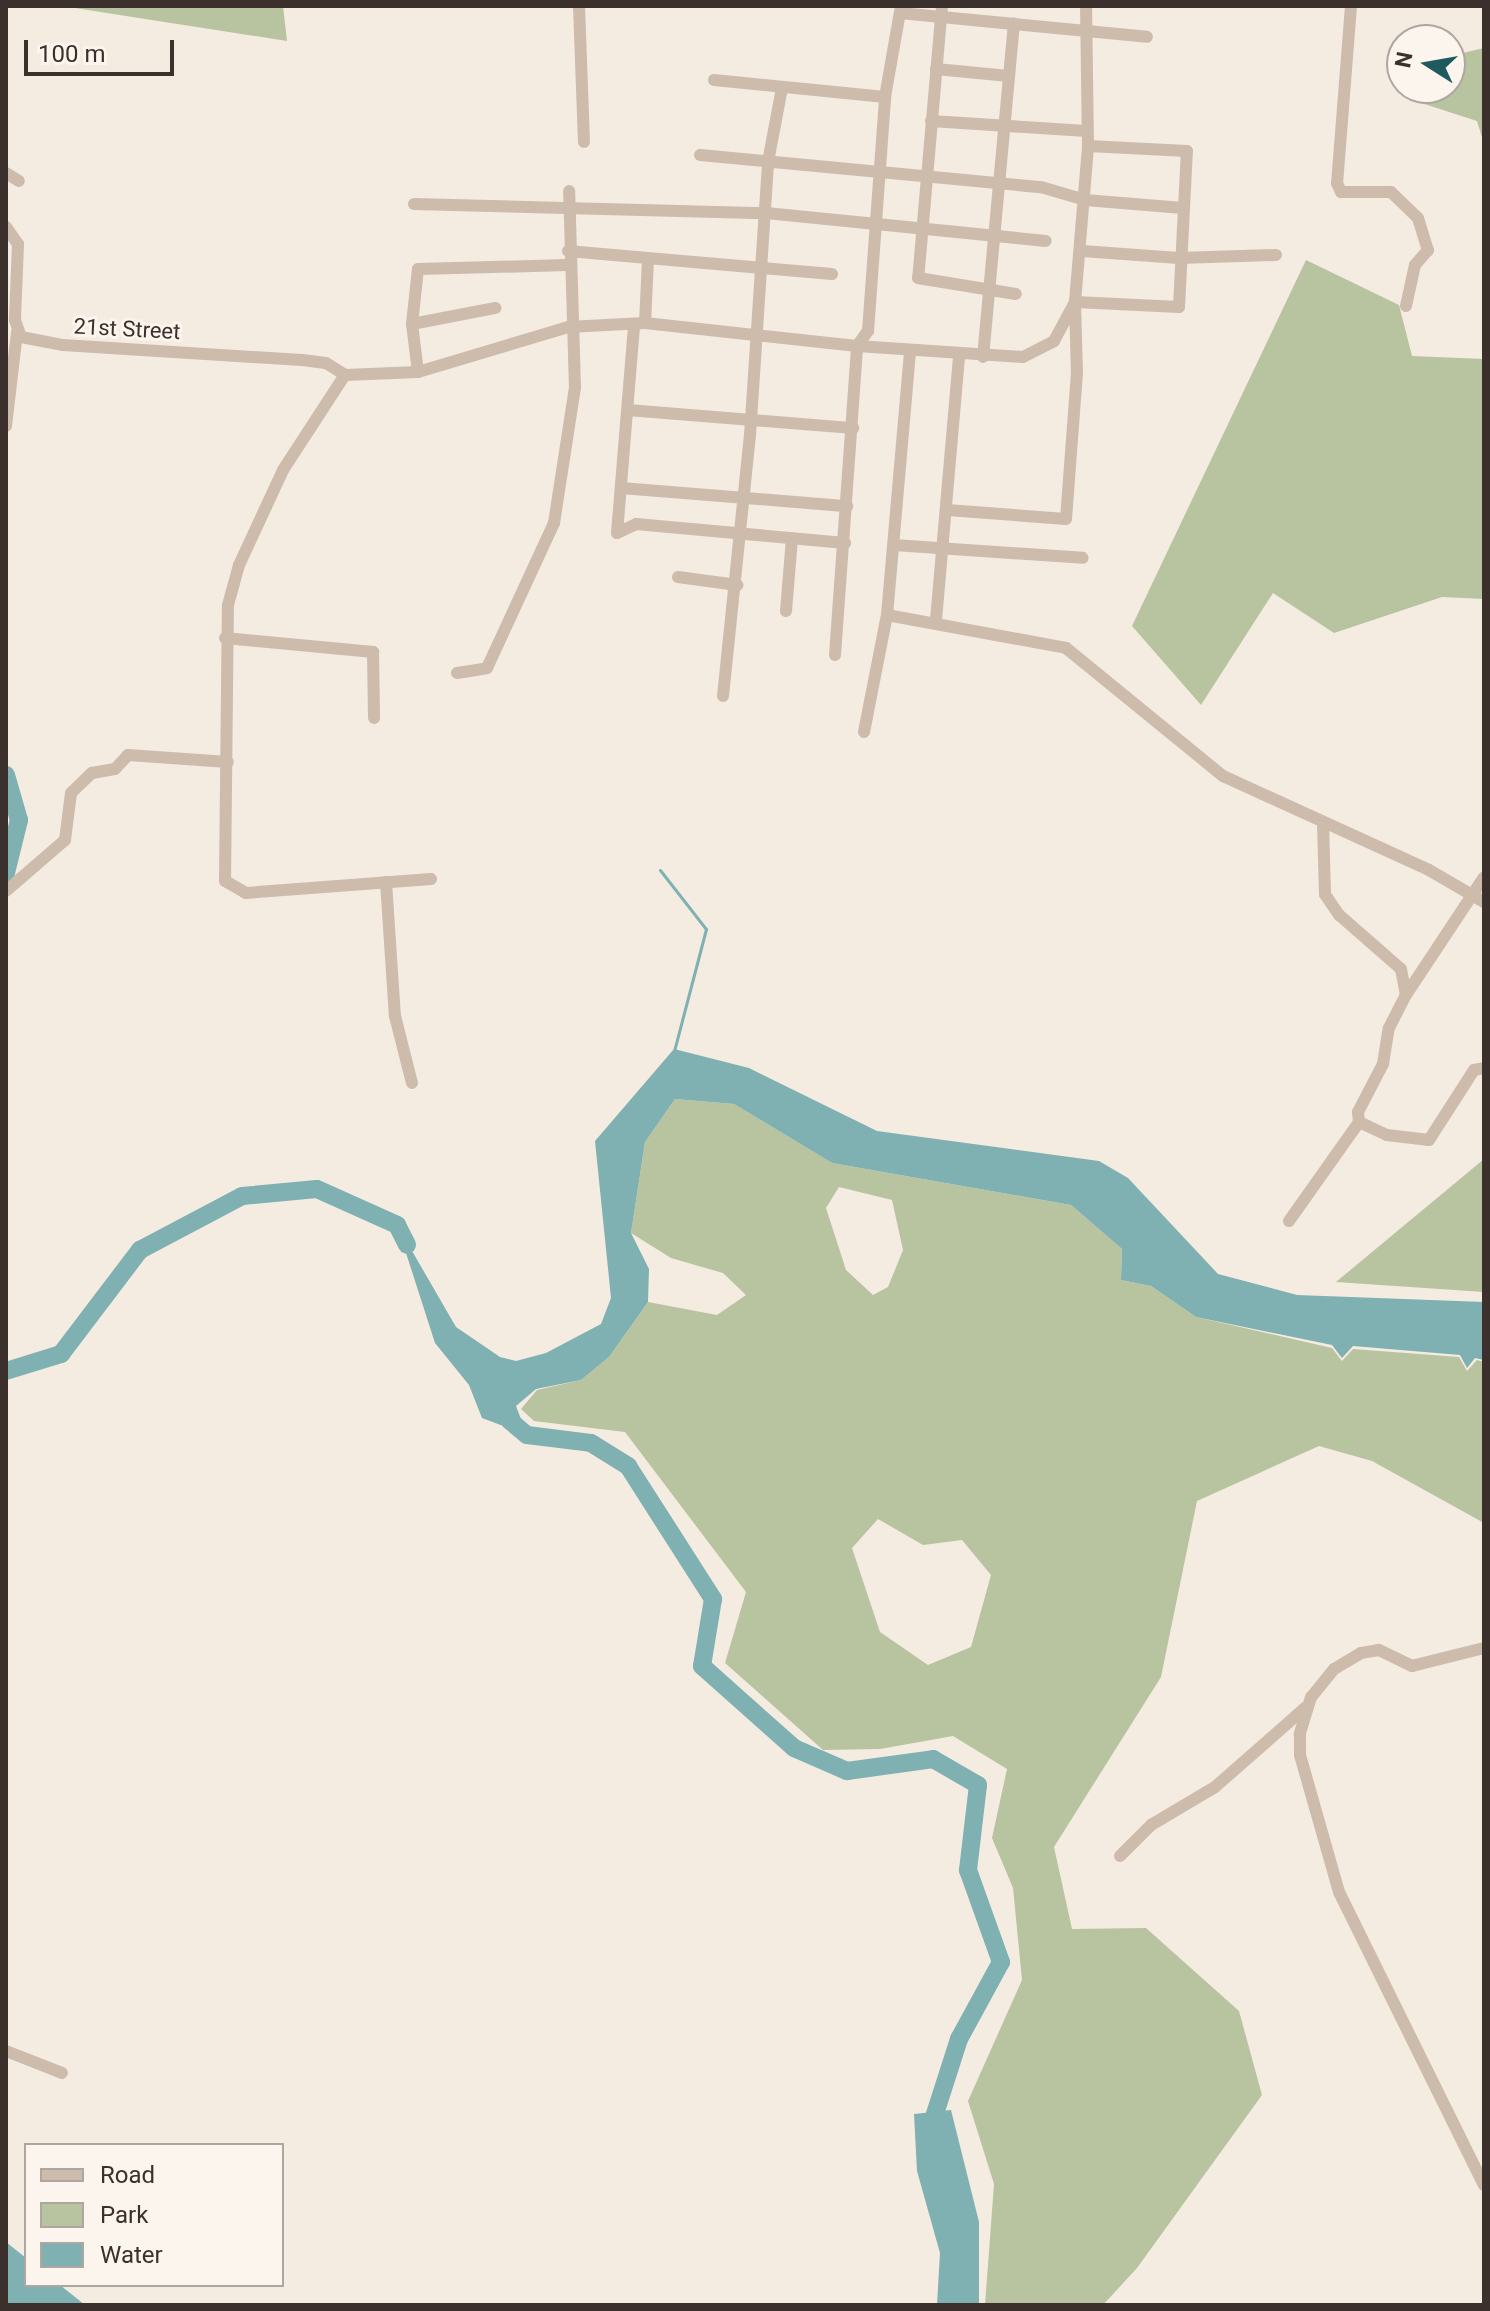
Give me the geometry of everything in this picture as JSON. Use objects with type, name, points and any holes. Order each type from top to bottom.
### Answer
[{"type":"street","points":[[579,6],[584,142]]},
{"type":"street","points":[[947,510],[1066,519],[1077,374],[1075,302],[1082,251],[1088,146],[1086,6]]},
{"type":"street","points":[[1351,6],[1338,189],[1391,192],[1418,218],[1428,250],[1415,265],[1406,306]]},
{"type":"street","points":[[835,655],[857,346],[868,331],[879,227],[885,97],[900,10],[941,11],[1014,23],[1147,37]]},
{"type":"street","points":[[941,11],[920,281],[1016,294]]},
{"type":"street","points":[[983,357],[1014,23]]},
{"type":"street","points":[[936,69],[1009,76]]},
{"type":"street","points":[[714,80],[885,97]]},
{"type":"street","points":[[723,696],[737,585],[751,419],[768,162],[782,88]]},
{"type":"street","points":[[931,121],[1087,131]]},
{"type":"street","points":[[1075,302],[1176,310],[1187,151],[1181,147],[1088,146]]},
{"type":"street","points":[[700,155],[1060,189],[1085,200],[1183,208]]},
{"type":"street","points":[[6,173],[19,181]]},
{"type":"street","points":[[457,673],[487,668],[554,523],[575,388],[568,327],[569,191]]},
{"type":"street","points":[[414,204],[766,213],[879,227],[1046,241]]},
{"type":"street","points":[[6,227],[18,244],[17,332],[6,426]]},
{"type":"street","points":[[568,251],[832,274]]},
{"type":"street","points":[[1082,251],[1179,258],[1276,255]]},
{"type":"street","points":[[648,259],[628,410],[617,533],[636,524],[845,543]]},
{"type":"street","points":[[418,372],[412,324],[418,269],[567,265]]},
{"type":"street","points":[[431,879],[264,893],[230,888],[222,844],[228,762],[225,638],[239,565],[260,517],[320,404],[345,375],[418,372],[568,327],[640,323],[755,339],[857,346],[910,354],[983,357],[1042,351],[1062,331],[1075,302]]},
{"type":"street","points":[[412,324],[495,308]]},
{"type":"street","name":"21st Street","points":[[17,332],[63,345],[302,360],[345,375]]},
{"type":"street","points":[[864,732],[887,615],[910,354]]},
{"type":"street","points":[[936,620],[959,356]]},
{"type":"street","points":[[628,410],[853,428]]},
{"type":"street","points":[[621,488],[847,506]]},
{"type":"street","points":[[786,611],[792,538]]},
{"type":"street","points":[[894,545],[1083,558]]},
{"type":"street","points":[[678,577],[737,585]]},
{"type":"street","points":[[887,615],[936,620],[1066,648],[1223,776],[1479,900]]},
{"type":"street","points":[[225,638],[373,652],[374,718]]},
{"type":"street","points":[[6,891],[65,840],[71,793],[92,773],[115,769],[128,755],[228,762]]},
{"type":"street","points":[[1323,822],[1325,894],[1339,915],[1401,969],[1406,995]]},
{"type":"street","points":[[1289,1221],[1359,1122],[1358,1112],[1383,1064],[1389,1028],[1406,995],[1479,900],[1484,877]]},
{"type":"street","points":[[386,882],[395,1016],[412,1083]]},
{"type":"street","points":[[1359,1122],[1387,1135],[1429,1140],[1474,1070],[1484,1068]]},
{"type":"street","points":[[1120,1856],[1151,1825],[1215,1787],[1305,1708],[1334,1669],[1361,1653],[1379,1650],[1412,1666],[1484,1648]]},
{"type":"street","points":[[1305,1708],[1300,1755],[1339,1892],[1484,2185]]},
{"type":"street","points":[[6,2051],[62,2073]]},
{"type":"green space","points":[[62,6],[283,6],[287,41]]},
{"type":"green space","points":[[1484,48],[1484,144],[1477,121],[1424,104],[1466,104],[1466,52]]},
{"type":"green space","points":[[1306,260],[1399,305],[1412,356],[1484,359],[1484,599],[1442,597],[1334,633],[1273,593],[1201,705],[1132,626]]},
{"type":"green space","points":[[675,1099],[734,1104],[832,1163],[1071,1205],[1122,1249],[1121,1280],[1151,1286],[1196,1317],[1332,1348],[1342,1361],[1353,1349],[1459,1357],[1467,1371],[1477,1360],[1484,1362],[1484,1523],[1372,1461],[1319,1446],[1197,1501],[1161,1677],[1054,1847],[1072,1929],[1146,1928],[1239,2011],[1262,2095],[1137,2268],[1103,2305],[985,2305],[994,2184],[968,2101],[1022,1980],[1013,1888],[992,1838],[1007,1769],[953,1736],[880,1749],[823,1750],[725,1663],[746,1592],[625,1432],[534,1421],[521,1409],[537,1390],[581,1380],[609,1357],[648,1302],[717,1315],[746,1295],[723,1273],[671,1258],[631,1233],[645,1142]],"holes":[[[839,1187],[892,1200],[903,1250],[888,1287],[873,1295],[846,1270],[826,1208]],[[878,1519],[923,1545],[962,1540],[991,1575],[971,1647],[928,1665],[880,1632],[852,1548]]]},
{"type":"green space","points":[[1484,1159],[1484,1292],[1336,1282]]},
{"type":"water","points":[[674,1049],[749,1068],[877,1131],[1099,1161],[1128,1178],[1218,1274],[1297,1295],[1484,1302],[1484,1360],[1475,1358],[1467,1368],[1460,1355],[1353,1346],[1342,1358],[1332,1345],[1196,1317],[1151,1286],[1121,1280],[1122,1249],[1071,1205],[832,1163],[734,1104],[675,1099],[645,1142],[631,1233],[649,1269],[648,1302],[609,1357],[581,1380],[536,1389],[516,1406],[527,1435],[482,1418],[469,1385],[435,1343],[397,1225],[456,1327],[500,1357],[516,1361],[546,1353],[601,1324],[611,1298],[595,1141]]},
{"type":"water","points":[[951,2110],[979,2222],[979,2305],[937,2305],[940,2253],[917,2171],[914,2114]]},
{"type":"water","points":[[6,2242],[24,2256],[24,2287],[62,2287],[85,2305],[6,2305]]},
{"type":"waterway","points":[[6,775],[19,820],[6,873]]},
{"type":"waterway","points":[[660,870],[706,929],[674,1051]]},
{"type":"waterway","points":[[6,1371],[61,1354],[140,1250],[242,1196],[317,1189],[397,1225],[407,1245]]},
{"type":"waterway","points":[[509,1420],[527,1435],[591,1443],[628,1466],[713,1599],[702,1666],[794,1748],[847,1771],[933,1759],[978,1785],[968,1870],[1001,1962],[959,2039],[933,2120],[938,2134]]}]
